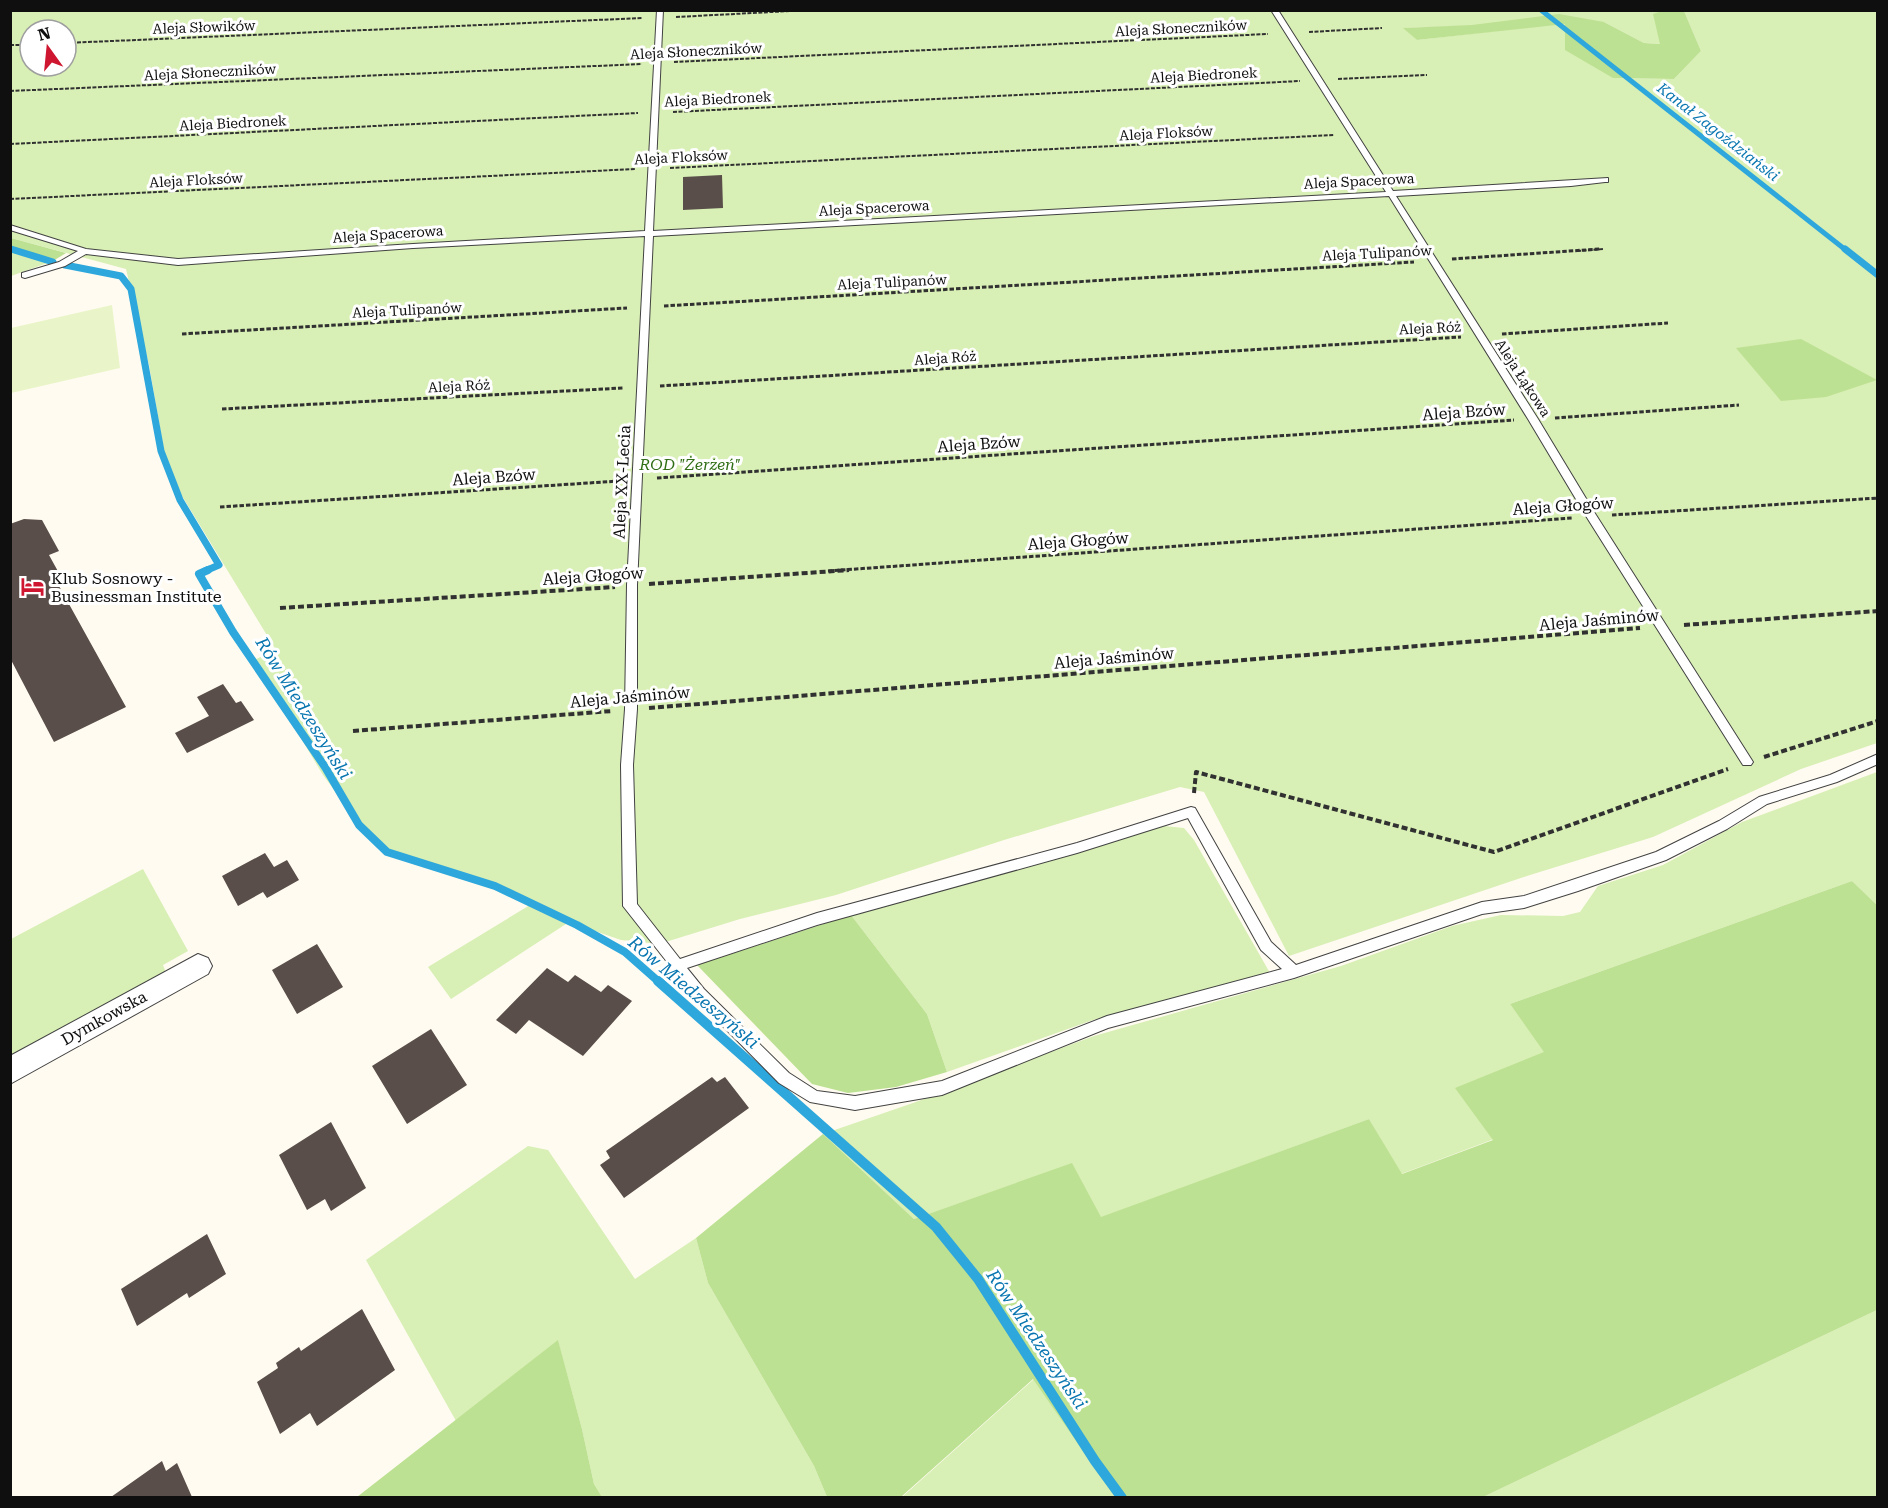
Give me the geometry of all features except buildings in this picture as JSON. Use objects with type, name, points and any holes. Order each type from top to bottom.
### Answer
[{"type":"street","name":"Dymkowska","points":[[10,1071],[198,966]]},
{"type":"lane","name":"Aleja Łąkowa","points":[[1274,10],[1747,762]]},
{"type":"lane","name":"Aleja XX-Lecia","points":[[660,14],[632,585],[631,709],[627,765],[630,906],[699,993],[784,1078],[815,1097],[855,1103],[942,1088],[1107,1022],[1294,972],[1453,916],[1553,894],[1661,856],[1723,825],[1762,800],[1833,779],[1878,759]]},
{"type":"lane","name":"Aleja Spacerowa","points":[[10,227],[86,251],[178,262],[649,233],[1571,184],[1605,180]]},
{"type":"lane","points":[[25,275],[62,264],[86,251]]},
{"type":"lane","points":[[677,968],[687,961],[817,919],[1077,849],[1191,812],[1266,946],[1294,972]]},
{"type":"path","name":"Aleja Słowików","points":[[78,42],[660,14],[810,10]]},
{"type":"path","name":"Aleja Słoneczników","points":[[10,91],[1382,28]]},
{"type":"path","name":"Aleja Biedronek","points":[[10,144],[1427,75]]},
{"type":"path","name":"Aleja Floksów","points":[[10,199],[1352,134]]},
{"type":"path","name":"Aleja Tulipanów","points":[[182,334],[1434,261],[1604,249]]},
{"type":"path","name":"Aleja Róż","points":[[222,410],[641,387],[1668,324]]},
{"type":"path","name":"Aleja Bzów","points":[[220,507],[1739,405]]},
{"type":"path","name":"Aleja Głogów","points":[[280,608],[1878,498]]},
{"type":"path","name":"Aleja Jaśminów","points":[[353,731],[1878,611]]},
{"type":"path","points":[[1191,812],[1196,772],[1494,852],[1747,762],[1878,721]]},
{"type":"green space","name":"ROD \"Żerżeń\"","points":[[1664,10],[1654,14],[1661,44],[1644,43],[1604,22],[1565,23],[1613,78],[1674,79],[1701,51],[1684,11],[1877,11],[1877,743],[1801,769],[1653,837],[1530,875],[1289,956],[1204,792],[1180,787],[1004,840],[836,895],[740,919],[659,944],[621,940],[569,922],[451,999],[428,967],[530,905],[489,887],[376,846],[323,775],[254,660],[276,650],[168,473],[149,365],[126,269],[11,238],[10,11]],"holes":[[[1563,23],[1417,40],[1404,28]]]},
{"type":"green space","points":[[1664,10],[1684,11],[1701,51],[1674,79],[1613,78],[1565,50],[1565,24],[1417,40],[1403,28],[1472,25],[1559,14],[1604,22],[1644,43],[1660,44],[1653,14]]},
{"type":"green space","points":[[11,238],[66,253],[53,261],[11,249]]},
{"type":"green space","points":[[11,249],[53,261],[11,276]]},
{"type":"green space","points":[[112,305],[120,368],[11,393],[11,328]]},
{"type":"green space","points":[[1801,339],[1877,380],[1826,397],[1781,401],[1736,348]]},
{"type":"green space","points":[[1877,772],[1877,905],[1852,881],[1510,1004],[1545,1052],[1494,1139],[1401,1174],[1369,1119],[1101,1218],[1072,1164],[914,1219],[823,1134],[1094,1036],[1341,966],[1452,926],[1501,915],[1563,916],[1580,912],[1598,886],[1663,865],[1742,822]]},
{"type":"green space","points":[[1164,826],[1184,828],[1194,840],[1270,973],[1093,1020],[947,1072],[927,1014],[851,915]]},
{"type":"green space","points":[[143,869],[188,951],[163,965],[166,973],[11,1061],[11,939]]},
{"type":"green space","points":[[1852,881],[1877,905],[1877,1310],[1483,1497],[1115,1497],[1033,1379],[901,1497],[827,1497],[814,1466],[708,1283],[696,1238],[823,1134],[914,1219],[1072,1163],[1101,1217],[1369,1119],[1402,1174],[1493,1140],[1455,1088],[1544,1052],[1510,1004]]},
{"type":"green space","points":[[851,915],[927,1014],[947,1072],[896,1087],[848,1093],[812,1084],[697,965]]},
{"type":"green space","points":[[528,1146],[548,1150],[635,1279],[696,1238],[708,1283],[814,1466],[827,1497],[602,1497],[594,1484],[558,1341],[456,1421],[366,1260]]},
{"type":"green space","points":[[1877,1310],[1877,1497],[1483,1497]]},
{"type":"green space","points":[[558,1340],[594,1484],[602,1497],[357,1497]]},
{"type":"green space","points":[[1034,1379],[1115,1497],[901,1498]]},
{"type":"waterway","name":"Kanał Zagoździański","points":[[1541,10],[1847,251]]},
{"type":"waterway","name":"Rów Miedzeszyński","points":[[10,249],[16,251]]},
{"type":"waterway","name":"Rów Miedzeszyński","points":[[11,249],[53,262]]},
{"type":"waterway","name":"Kanał Zagoździański","points":[[1845,249],[1878,275]]},
{"type":"waterway","name":"Rów Miedzeszyński","points":[[65,265],[121,276],[131,289],[161,451],[180,500],[219,565],[205,571]]},
{"type":"waterway","name":"Rów Miedzeszyński","points":[[208,570],[199,574],[233,632],[325,767],[359,825],[387,852],[495,886],[577,925],[625,952],[659,982]]},
{"type":"waterway","name":"Rów Miedzeszyński","points":[[658,981],[936,1227],[978,1279],[1095,1461],[1122,1498]]},
{"type":"place","name":"Klub Sosnowy - Businessman Institute","points":[[33,587]]}]
